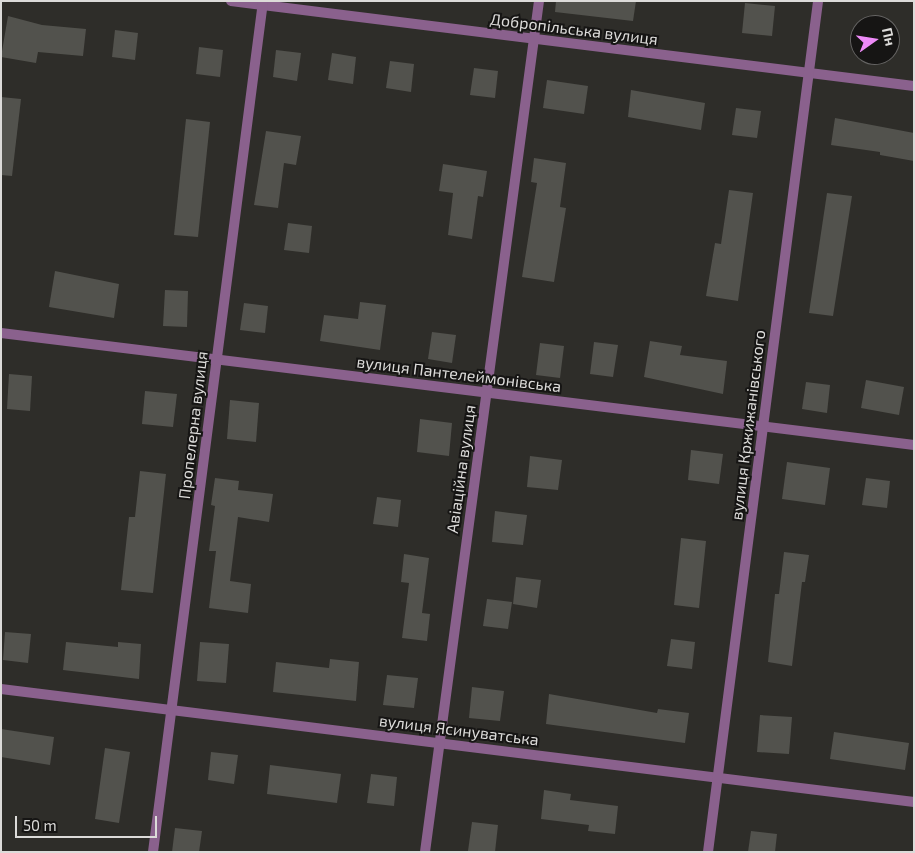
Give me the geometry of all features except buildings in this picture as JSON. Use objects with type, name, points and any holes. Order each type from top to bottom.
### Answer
[{"type":"street","name":"Добропільська вулиця","points":[[231,1],[262,3],[914,86]]},
{"type":"street","name":"Авіаційна вулиця","points":[[425,852],[539,1]]},
{"type":"street","name":"вулиця Кржижанівського","points":[[708,852],[818,1]]},
{"type":"street","name":"Пропелерна вулиця","points":[[153,852],[262,3]]},
{"type":"street","name":"вулиця Пантелеймонівська","points":[[1,333],[914,445]]},
{"type":"street","name":"вулиця Ясинуватська","points":[[1,689],[914,802]]}]
